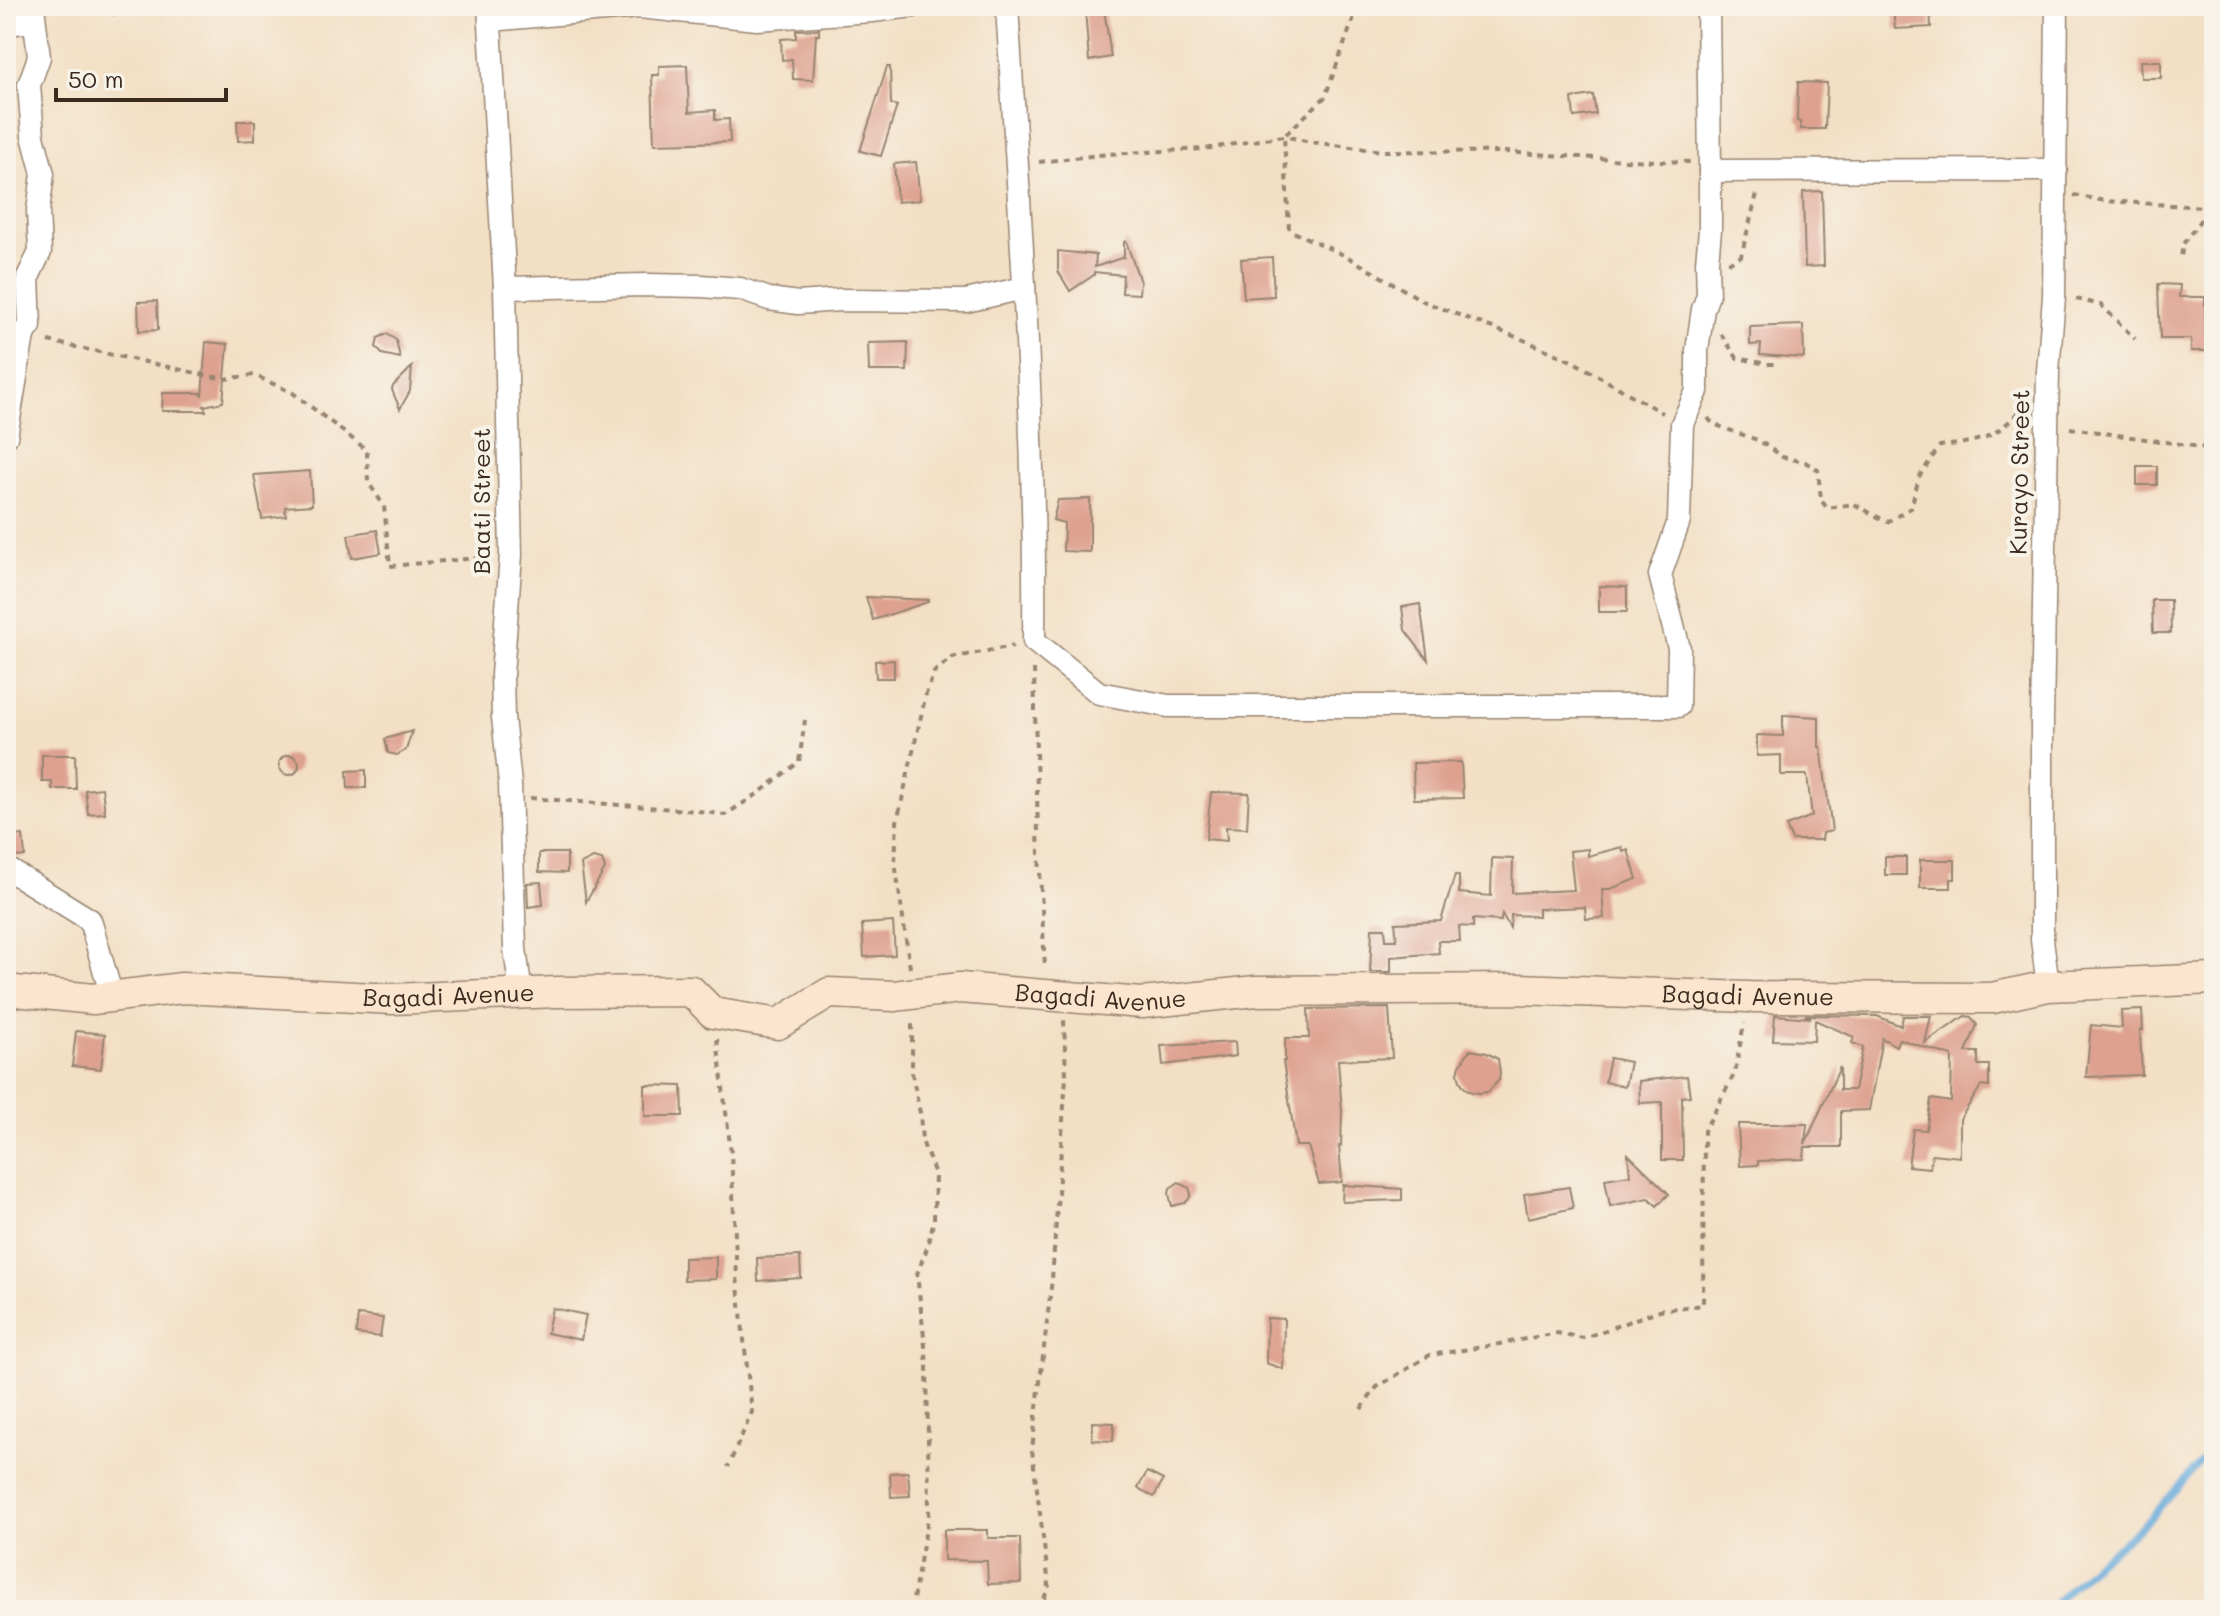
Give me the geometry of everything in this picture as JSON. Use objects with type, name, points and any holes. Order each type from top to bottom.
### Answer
[{"type":"street","points":[[490,13],[639,7],[757,19],[913,6]]},
{"type":"street","points":[[1007,6],[1035,536],[1034,641],[1099,693],[1168,706],[1678,706],[1679,648],[1660,575],[1679,521],[1682,424],[1697,391],[1697,350],[1708,295],[1708,6]]},
{"type":"street","name":"Kurayo Street","points":[[2048,986],[2042,939],[2042,720],[2048,371],[2054,297],[2057,6]]},
{"type":"street","points":[[6,24],[34,13],[39,57],[29,85],[33,136],[43,174],[38,211],[40,252],[28,277],[30,326],[23,335],[6,437]]},
{"type":"street","name":"Baati Street","points":[[490,13],[505,288],[511,555],[502,675],[515,949],[521,994]]},
{"type":"street","points":[[1709,167],[1762,171],[2056,170]]},
{"type":"street","points":[[505,288],[702,286],[740,289],[769,299],[798,303],[840,300],[966,301],[1024,288]]},
{"type":"street","points":[[6,868],[90,920],[112,997]]},
{"type":"street","name":"Bagadi Avenue","points":[[6,990],[93,999],[182,988],[393,999],[557,992],[691,991],[713,1013],[778,1024],[829,993],[894,996],[960,988],[1142,1003],[1256,991],[1517,989],[1749,997],[1992,998],[2048,986],[2214,979]]},
{"type":"path","points":[[87,6],[119,15],[152,6],[194,6]]},
{"type":"path","points":[[1355,6],[1353,20],[1325,97],[1284,136],[1289,230],[1346,256],[1425,302],[1574,362],[1682,424]]},
{"type":"path","points":[[1017,165],[1108,154],[1204,149],[1284,136],[1382,151],[1505,152],[1709,167]]},
{"type":"path","points":[[1707,262],[1715,266],[1741,256],[1762,171]]},
{"type":"path","points":[[2056,196],[2204,207],[2204,215],[2183,244],[2181,257]]},
{"type":"path","points":[[2054,297],[2101,305],[2135,339]]},
{"type":"path","points":[[1703,309],[1737,358],[1778,364]]},
{"type":"path","points":[[23,335],[224,379],[254,375],[293,393],[367,450],[368,482],[384,506],[390,566],[511,555]]},
{"type":"path","points":[[1697,391],[1701,409],[1713,424],[1760,441],[1782,457],[1805,462],[1818,470],[1821,500],[1827,508],[1854,504],[1887,522],[1911,508],[1919,477],[1940,446],[1974,442],[1997,433]]},
{"type":"path","points":[[2047,425],[2214,449]]},
{"type":"path","points":[[911,1610],[929,1513],[927,1364],[917,1274],[934,1220],[935,1174],[922,1141],[912,1073],[913,993],[895,862],[897,822],[926,694],[934,672],[951,658],[1034,641],[1038,834],[1045,968],[1063,996],[1066,1077],[1052,1279],[1032,1450],[1049,1585],[1040,1610]]},
{"type":"path","points":[[510,798],[684,809],[725,815],[799,762],[805,720]]},
{"type":"path","points":[[1361,1409],[1377,1387],[1430,1355],[1557,1333],[1584,1338],[1660,1310],[1703,1305],[1704,1131],[1735,1073],[1749,997]]},
{"type":"path","points":[[713,1013],[731,1153],[737,1277],[752,1412],[728,1467]]},
{"type":"building","points":[[1893,6],[1930,6],[1931,27],[1895,29]]},
{"type":"building","points":[[1085,9],[1104,9],[1111,57],[1089,61]]},
{"type":"building","points":[[819,29],[813,80],[793,79],[792,59],[782,60],[781,39],[796,38],[796,30]]},
{"type":"building","points":[[2140,61],[2161,61],[2161,78],[2141,78]]},
{"type":"building","points":[[687,65],[689,112],[715,110],[715,120],[729,119],[730,142],[654,144],[652,75],[659,75],[659,66]]},
{"type":"building","points":[[887,67],[890,67],[891,104],[897,106],[881,156],[860,151]]},
{"type":"building","points":[[1798,82],[1827,83],[1825,129],[1801,129],[1797,121]]},
{"type":"building","points":[[1593,95],[1596,114],[1574,117],[1572,98]]},
{"type":"building","points":[[237,121],[255,121],[255,140],[238,141]]},
{"type":"building","points":[[916,162],[920,200],[897,202],[894,164]]},
{"type":"building","points":[[1822,191],[1824,266],[1805,267],[1803,192]]},
{"type":"building","points":[[1126,241],[1140,282],[1139,294],[1122,293],[1123,275],[1094,272],[1070,291],[1058,271],[1058,251],[1096,255],[1095,267],[1124,257]]},
{"type":"building","points":[[1272,257],[1274,296],[1244,298],[1241,259]]},
{"type":"building","points":[[2158,284],[2180,285],[2179,297],[2205,297],[2205,332],[2212,332],[2212,351],[2191,351],[2191,339],[2160,339]]},
{"type":"building","points":[[157,301],[158,330],[139,331],[138,302]]},
{"type":"building","points":[[1803,325],[1804,358],[1760,355],[1761,344],[1750,345],[1750,327]]},
{"type":"building","points":[[387,334],[396,340],[400,358],[382,354],[376,347],[378,338]]},
{"type":"building","points":[[206,342],[228,344],[223,402],[204,406],[206,411],[162,411],[163,393],[201,393],[202,396]]},
{"type":"building","points":[[908,342],[907,371],[869,371],[868,343]]},
{"type":"building","points":[[412,367],[410,391],[400,409],[393,386]]},
{"type":"building","points":[[2137,466],[2157,466],[2157,485],[2137,485]]},
{"type":"building","points":[[310,471],[312,505],[285,507],[286,516],[262,519],[254,475]]},
{"type":"building","points":[[1090,499],[1090,552],[1063,551],[1064,523],[1053,520],[1058,500]]},
{"type":"building","points":[[377,530],[381,553],[352,558],[348,535]]},
{"type":"building","points":[[1599,586],[1627,587],[1627,612],[1599,612]]},
{"type":"building","points":[[866,597],[928,600],[928,602],[873,620]]},
{"type":"building","points":[[2152,600],[2170,600],[2171,633],[2153,633]]},
{"type":"building","points":[[1420,604],[1428,660],[1405,630],[1402,607]]},
{"type":"building","points":[[894,660],[894,678],[876,678],[875,661]]},
{"type":"building","points":[[1783,715],[1819,717],[1819,747],[1832,831],[1823,833],[1822,840],[1792,840],[1786,826],[1812,816],[1807,775],[1781,775],[1781,755],[1757,756],[1757,735],[1783,736]]},
{"type":"building","points":[[412,731],[406,750],[397,755],[388,753],[385,739]]},
{"type":"building","points":[[42,755],[75,755],[76,789],[52,789],[52,782],[42,782]]},
{"type":"building","points":[[285,755],[293,755],[299,765],[293,775],[285,775],[279,769],[279,761]]},
{"type":"building","points":[[1461,762],[1463,798],[1414,799],[1413,763]]},
{"type":"building","points":[[366,770],[366,788],[348,788],[347,771]]},
{"type":"building","points":[[102,788],[105,813],[88,814],[85,790]]},
{"type":"building","points":[[1211,792],[1249,793],[1247,828],[1226,827],[1227,841],[1206,839]]},
{"type":"building","points":[[23,835],[25,856],[6,854],[6,837]]},
{"type":"building","points":[[1622,847],[1623,852],[1628,850],[1637,879],[1602,889],[1604,918],[1586,919],[1585,907],[1538,909],[1538,916],[1511,915],[1510,928],[1502,914],[1501,921],[1473,919],[1473,927],[1459,926],[1460,941],[1438,941],[1439,953],[1391,957],[1391,972],[1370,972],[1372,928],[1385,928],[1386,940],[1397,940],[1395,923],[1441,921],[1455,875],[1459,876],[1459,893],[1491,896],[1492,858],[1513,859],[1512,893],[1574,890],[1570,851],[1588,849],[1588,856]]},
{"type":"building","points":[[539,853],[567,853],[567,873],[539,872]]},
{"type":"building","points":[[1885,857],[1906,857],[1906,875],[1885,875]]},
{"type":"building","points":[[593,858],[602,860],[605,869],[586,902],[581,864]]},
{"type":"building","points":[[1920,860],[1955,860],[1955,879],[1951,879],[1951,888],[1920,888]]},
{"type":"building","points":[[541,882],[543,905],[528,907],[527,883]]},
{"type":"building","points":[[893,922],[895,955],[864,957],[862,924]]},
{"type":"building","points":[[1389,1008],[1392,1058],[1338,1060],[1342,1182],[1319,1184],[1308,1146],[1296,1146],[1283,1061],[1285,1038],[1309,1038],[1308,1009]]},
{"type":"building","points":[[2142,1010],[2142,1075],[2086,1077],[2091,1025],[2122,1028],[2121,1011]]},
{"type":"building","points":[[1775,1015],[1811,1018],[1805,1015],[1877,1016],[1901,1026],[1903,1016],[1931,1016],[1925,1043],[1965,1016],[1971,1017],[1977,1025],[1966,1052],[1978,1052],[1978,1065],[1989,1065],[1989,1087],[1981,1086],[1960,1119],[1960,1157],[1932,1154],[1930,1168],[1908,1166],[1913,1129],[1926,1130],[1931,1099],[1951,1102],[1952,1056],[1899,1039],[1896,1046],[1882,1038],[1869,1110],[1841,1111],[1841,1147],[1805,1147],[1804,1159],[1758,1161],[1758,1165],[1740,1166],[1738,1124],[1807,1124],[1805,1144],[1840,1067],[1840,1090],[1854,1090],[1863,1047],[1852,1043],[1854,1037],[1815,1020],[1814,1041],[1773,1040]]},
{"type":"building","points":[[76,1031],[105,1034],[101,1069],[72,1066]]},
{"type":"building","points":[[1235,1042],[1236,1056],[1163,1065],[1161,1046]]},
{"type":"building","points":[[1470,1050],[1498,1059],[1499,1080],[1488,1092],[1472,1092],[1460,1081],[1460,1065]]},
{"type":"building","points":[[1610,1058],[1630,1062],[1625,1086],[1605,1082]]},
{"type":"building","points":[[1687,1076],[1690,1096],[1682,1097],[1683,1160],[1662,1160],[1662,1102],[1640,1103],[1639,1081]]},
{"type":"building","points":[[645,1085],[682,1086],[683,1116],[645,1116]]},
{"type":"building","points":[[1628,1154],[1669,1194],[1657,1206],[1649,1198],[1610,1206],[1605,1179],[1630,1175]]},
{"type":"building","points":[[1179,1182],[1189,1188],[1191,1194],[1185,1203],[1172,1206],[1170,1188]]},
{"type":"building","points":[[1343,1185],[1402,1189],[1402,1200],[1342,1202]]},
{"type":"building","points":[[1569,1187],[1573,1208],[1528,1218],[1524,1194]]},
{"type":"building","points":[[800,1256],[801,1278],[758,1281],[757,1258]]},
{"type":"building","points":[[716,1257],[716,1279],[684,1280],[684,1258]]},
{"type":"building","points":[[552,1308],[586,1315],[581,1340],[547,1333]]},
{"type":"building","points":[[358,1315],[383,1318],[380,1337],[356,1334]]},
{"type":"building","points":[[1267,1318],[1284,1319],[1283,1369],[1266,1363]]},
{"type":"building","points":[[1092,1422],[1114,1423],[1113,1441],[1092,1440]]},
{"type":"building","points":[[908,1472],[910,1496],[891,1497],[890,1473]]},
{"type":"building","points":[[1147,1472],[1163,1480],[1154,1497],[1138,1488]]},
{"type":"building","points":[[944,1530],[988,1530],[988,1538],[1020,1538],[1021,1583],[988,1584],[987,1561],[944,1560]]},
{"type":"waterway","points":[[2048,1610],[2096,1563],[2151,1517],[2214,1447]]}]
